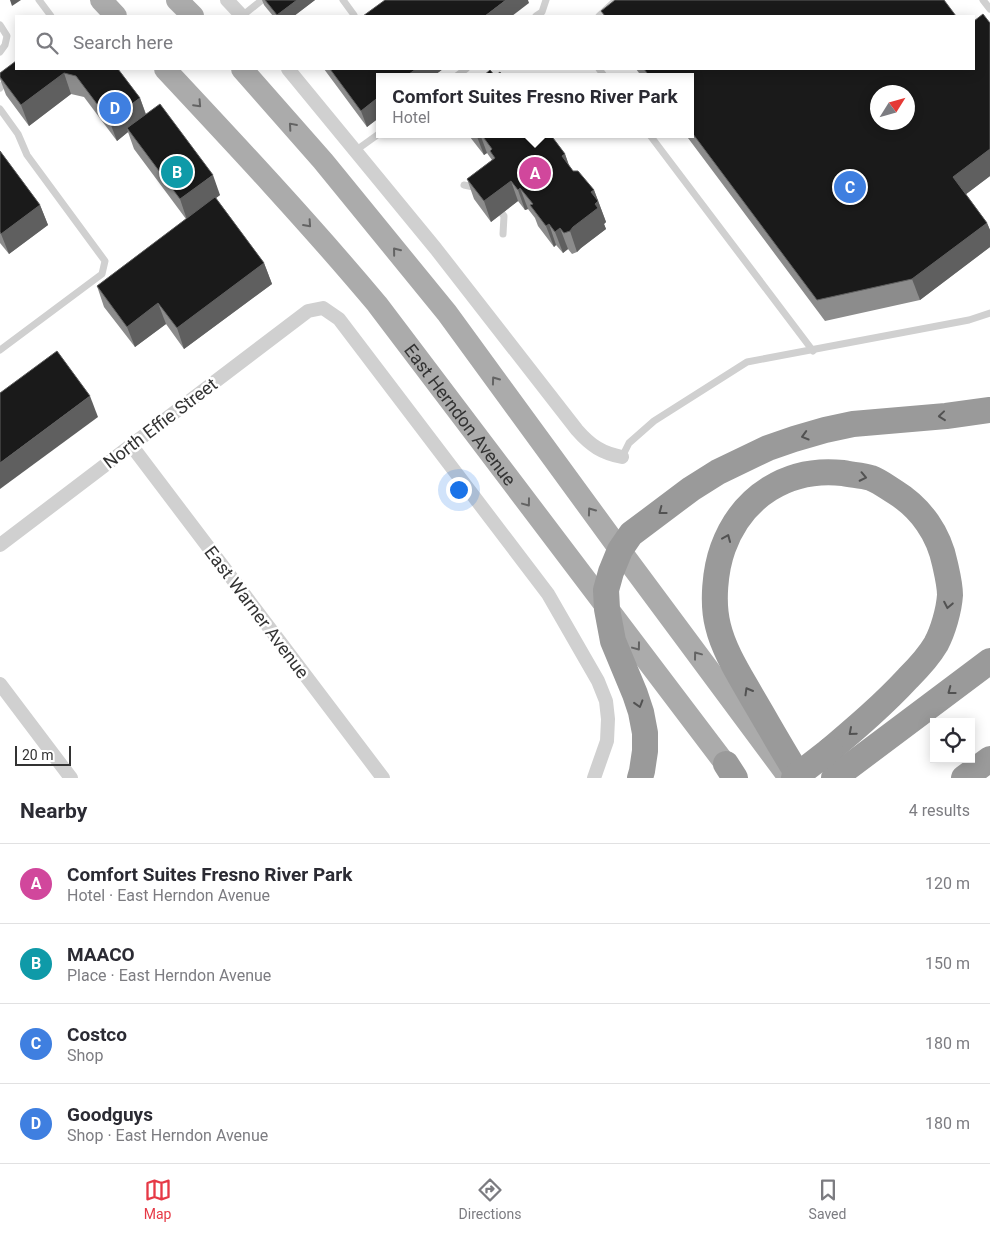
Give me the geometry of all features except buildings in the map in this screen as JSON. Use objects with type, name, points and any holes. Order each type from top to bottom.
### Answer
[{"type":"highway","points":[[640,778],[645,751],[645,733],[635,694],[612,641],[606,590],[620,550],[631,534],[691,489],[718,472],[768,448],[825,430],[853,424],[990,410]]},
{"type":"highway","points":[[800,778],[776,740],[725,649],[716,618],[716,575],[718,561],[731,529],[739,516],[756,498],[766,490],[786,480],[799,476],[831,472],[870,478],[900,495],[913,505],[925,518],[937,538],[944,557],[950,594],[945,622],[935,644],[920,666],[877,710],[837,766]]},
{"type":"highway","points":[[794,778],[837,766],[990,661]]},
{"type":"highway","points":[[964,778],[990,759]]},
{"type":"main road","points":[[101,0],[115,15]]},
{"type":"main road","points":[[177,0],[191,15]]},
{"type":"main road","name":"East Herndon Avenue","points":[[166,70],[288,201],[377,304],[732,774]]},
{"type":"main road","points":[[243,70],[323,161],[447,313],[789,778]]},
{"type":"street","points":[[227,0],[241,15]]},
{"type":"street","points":[[289,70],[436,249],[586,441],[609,454],[622,457]]},
{"type":"street","name":"North Effie Street","points":[[0,544],[308,311],[323,308],[339,319],[548,594],[598,680],[606,701],[608,719],[607,741],[594,778]]},
{"type":"street","name":"East Warner Avenue","points":[[132,446],[383,778]]},
{"type":"street","points":[[0,684],[71,778]]},
{"type":"lane","points":[[39,0],[50,15]]},
{"type":"lane","points":[[243,15],[262,0]]},
{"type":"lane","points":[[343,0],[354,14]]},
{"type":"lane","points":[[538,15],[542,12],[546,0]]},
{"type":"lane","points":[[600,15],[616,0]]},
{"type":"lane","points":[[983,0],[990,9]]},
{"type":"lane","points":[[0,25],[7,36],[5,45],[0,52]]},
{"type":"lane","points":[[0,88],[8,78],[20,70]]},
{"type":"lane","points":[[0,109],[18,134],[27,155],[105,261],[102,274],[0,350]]},
{"type":"lane","points":[[355,151],[376,136]]},
{"type":"lane","points":[[652,138],[813,350]]},
{"type":"lane","points":[[464,185],[484,190]]},
{"type":"lane","points":[[494,203],[504,216],[502,234]]},
{"type":"lane","points":[[622,457],[629,443],[642,430],[747,362],[970,320],[990,313]]},
{"type":"place","name":"Goodguys","points":[[115,108]]},
{"type":"place","name":"MAACO","points":[[177,172]]},
{"type":"place","name":"Comfort Suites Fresno River Park","points":[[535,173]]},
{"type":"place","name":"Costco","points":[[850,187]]}]
